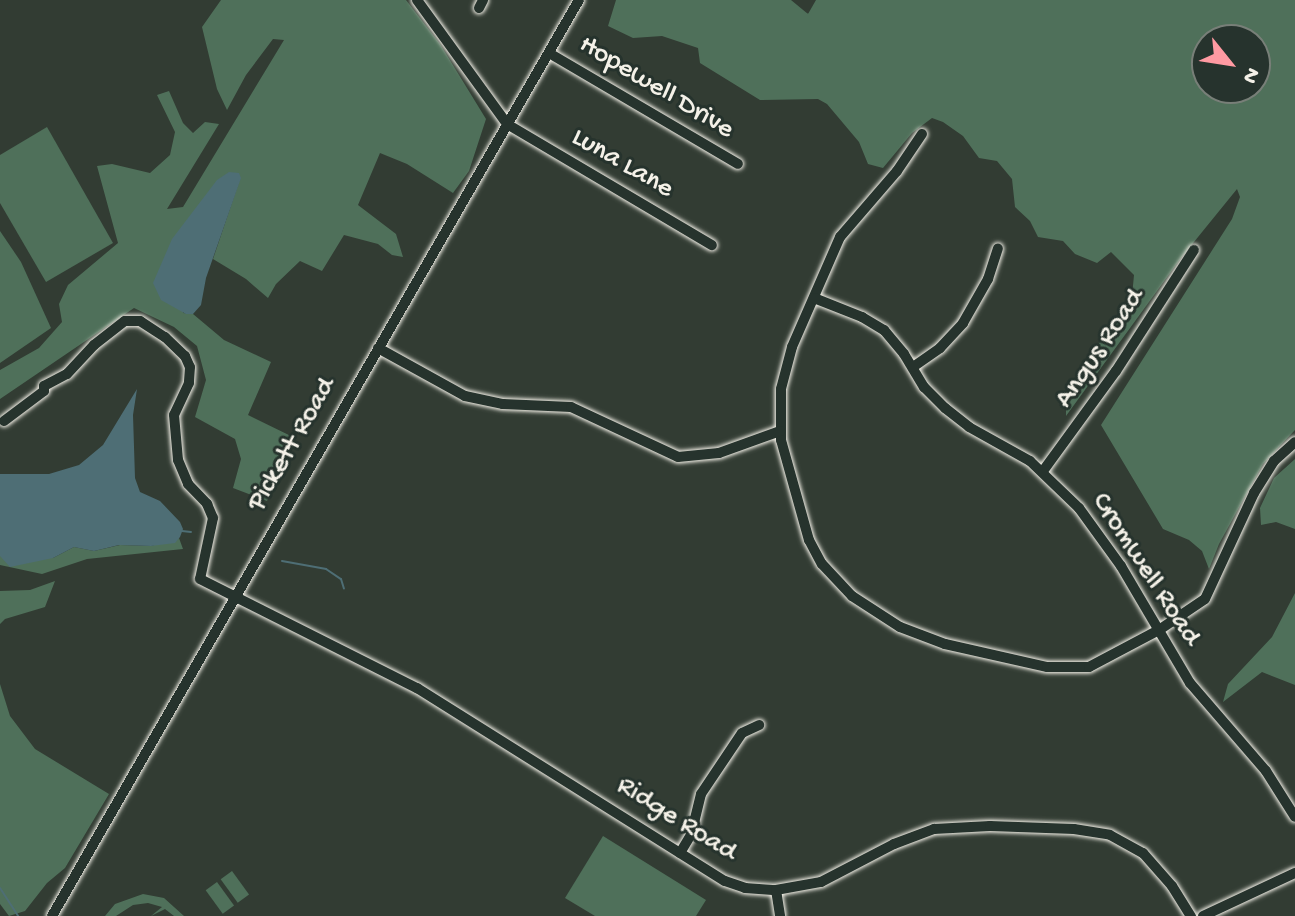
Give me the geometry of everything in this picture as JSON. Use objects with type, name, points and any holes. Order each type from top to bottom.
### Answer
[{"type":"street","points":[[417,0],[507,124]]},
{"type":"street","name":"Pickett Road","points":[[52,916],[579,0]]},
{"type":"street","name":"Hopewell Drive","points":[[549,53],[738,164]]},
{"type":"street","name":"Luna Lane","points":[[507,124],[712,245]]},
{"type":"street","points":[[922,134],[897,171],[847,227],[783,372],[780,431],[805,526],[822,564],[852,596],[900,627],[979,653],[1072,669],[1108,659],[1159,630],[1200,603],[1210,592],[1254,493],[1274,461],[1295,442]]},
{"type":"street","points":[[913,367],[940,348],[963,323],[988,279],[998,249]]},
{"type":"street","name":"Angus Road","points":[[1043,471],[1116,371],[1194,250]]},
{"type":"street","name":"Cromwell Road","points":[[814,298],[884,330],[931,396],[956,418],[1043,471],[1090,521],[1190,683],[1266,771],[1295,817]]},
{"type":"street","name":"Ridge Road","points":[[4,421],[44,391],[44,386],[67,374],[94,345],[125,321],[140,321],[165,337],[185,356],[190,367],[189,383],[174,415],[178,460],[183,476],[207,504],[213,518],[200,579],[417,688],[735,885],[776,890],[821,882],[894,844],[932,830],[982,826],[1074,829],[1110,835],[1143,853],[1165,876],[1191,916]]},
{"type":"street","points":[[378,348],[465,396],[491,402],[571,407],[678,457],[719,453],[780,431]]},
{"type":"street","points":[[680,853],[693,830],[701,794],[742,733],[759,725]]},
{"type":"street","points":[[1203,916],[1295,873]]},
{"type":"street","points":[[776,890],[780,916]]},
{"type":"green space","points":[[221,0],[406,0],[440,44],[486,119],[469,171],[453,193],[407,164],[380,153],[358,205],[396,234],[403,257],[392,255],[378,244],[344,235],[322,271],[300,261],[276,284],[268,298],[246,279],[213,259],[240,179],[183,313],[193,314],[224,340],[271,362],[248,415],[295,438],[267,501],[233,488],[241,459],[235,439],[195,417],[206,380],[197,346],[174,327],[134,308],[0,399],[0,370],[39,348],[62,322],[59,304],[68,285],[118,243],[97,166],[112,164],[150,173],[170,155],[175,132],[157,95],[169,91],[183,123],[193,133],[205,122],[219,124],[167,209],[183,207],[284,40],[273,39],[246,75],[227,110],[217,89],[202,27]]},
{"type":"green space","points":[[616,0],[791,0],[808,14],[816,0],[1295,0],[1295,430],[1263,464],[1219,544],[1209,569],[1202,551],[1189,540],[1163,529],[1101,425],[1232,219],[1240,197],[1237,189],[1181,258],[1066,416],[1066,401],[1082,368],[1132,296],[1134,275],[1111,252],[1097,263],[1075,254],[1063,241],[1038,237],[1030,221],[1015,207],[1012,179],[997,161],[979,158],[963,136],[943,122],[932,118],[912,133],[883,168],[868,164],[859,142],[827,104],[818,99],[760,100],[700,63],[698,48],[662,36],[633,38],[608,26]]},
{"type":"green space","points":[[47,127],[113,243],[46,282],[0,203],[0,155]]},
{"type":"green space","points":[[0,231],[21,262],[51,328],[0,363]]},
{"type":"green space","points":[[1295,459],[1295,529],[1276,522],[1261,525],[1260,508],[1274,478]]},
{"type":"green space","points":[[179,538],[183,549],[87,559],[42,574],[0,565],[0,556],[53,558],[74,547],[94,551],[120,545],[151,546]]},
{"type":"green space","points":[[55,581],[45,607],[5,619],[0,624],[0,591],[30,590]]},
{"type":"green space","points":[[1295,593],[1295,685],[1262,672],[1223,702],[1228,684],[1272,637]]},
{"type":"green space","points":[[0,684],[10,716],[35,749],[109,794],[65,868],[47,883],[25,911],[9,916],[0,904]]},
{"type":"green space","points":[[603,836],[706,900],[696,916],[595,916],[565,898]]},
{"type":"green space","points":[[232,871],[249,894],[238,903],[221,879]]},
{"type":"green space","points":[[217,882],[234,905],[223,914],[206,890]]},
{"type":"green space","points":[[143,894],[164,898],[184,916],[174,916],[165,909],[151,916],[162,907],[148,903],[133,905],[116,916],[105,916],[115,904]]},
{"type":"water","points":[[229,172],[239,173],[241,178],[206,278],[201,305],[193,314],[186,314],[161,300],[153,283],[172,239],[217,180]]},
{"type":"water","points":[[137,389],[133,415],[135,478],[140,492],[160,501],[180,522],[183,529],[180,537],[175,543],[151,546],[119,545],[94,551],[74,547],[53,558],[10,567],[0,556],[0,474],[49,474],[79,465],[103,445]]},
{"type":"waterway","points":[[182,531],[191,532]]},
{"type":"waterway","points":[[282,561],[326,569],[341,579],[344,589]]},
{"type":"waterway","points":[[0,888],[18,916]]}]
